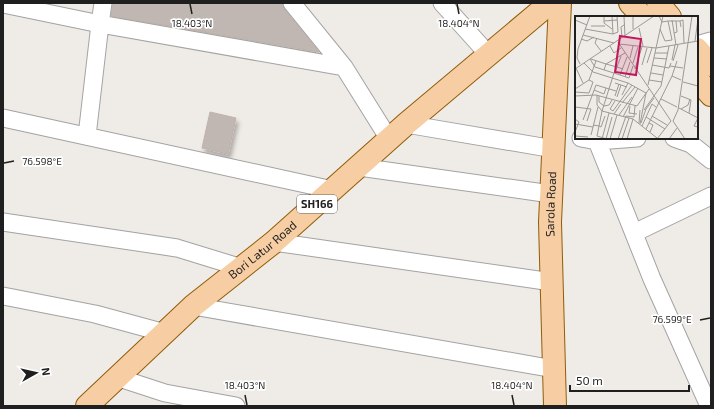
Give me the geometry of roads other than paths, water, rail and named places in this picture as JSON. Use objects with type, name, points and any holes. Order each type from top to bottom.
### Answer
[{"type":"main road","name":"Bori Latur Road","points":[[87,406],[193,306],[274,242],[406,124],[550,3]]},
{"type":"main road","name":"Sarola Road","points":[[555,406],[550,222],[560,3]]},
{"type":"main road","points":[[630,3],[642,16]]},
{"type":"main road","points":[[658,3],[669,16]]},
{"type":"main road","points":[[698,50],[711,65]]},
{"type":"main road","points":[[698,80],[711,95]]},
{"type":"street","points":[[87,136],[103,3]]},
{"type":"street","points":[[292,3],[344,68],[389,139]]},
{"type":"street","points":[[442,3],[488,54]]},
{"type":"street","points":[[3,4],[100,24],[344,68]]},
{"type":"street","points":[[698,45],[711,41]]},
{"type":"street","points":[[3,118],[333,190]]},
{"type":"street","points":[[406,124],[554,141],[575,137]]},
{"type":"street","points":[[589,139],[634,233],[652,279],[709,406]]},
{"type":"street","points":[[677,139],[691,144],[711,160]]},
{"type":"street","points":[[359,167],[552,194]]},
{"type":"street","points":[[634,233],[711,196]]},
{"type":"street","points":[[3,222],[176,248],[242,268]]},
{"type":"street","points":[[274,242],[552,282]]},
{"type":"street","points":[[3,296],[95,314],[164,333]]},
{"type":"street","points":[[193,306],[554,369]]},
{"type":"street","points":[[116,377],[165,393],[236,406]]}]
